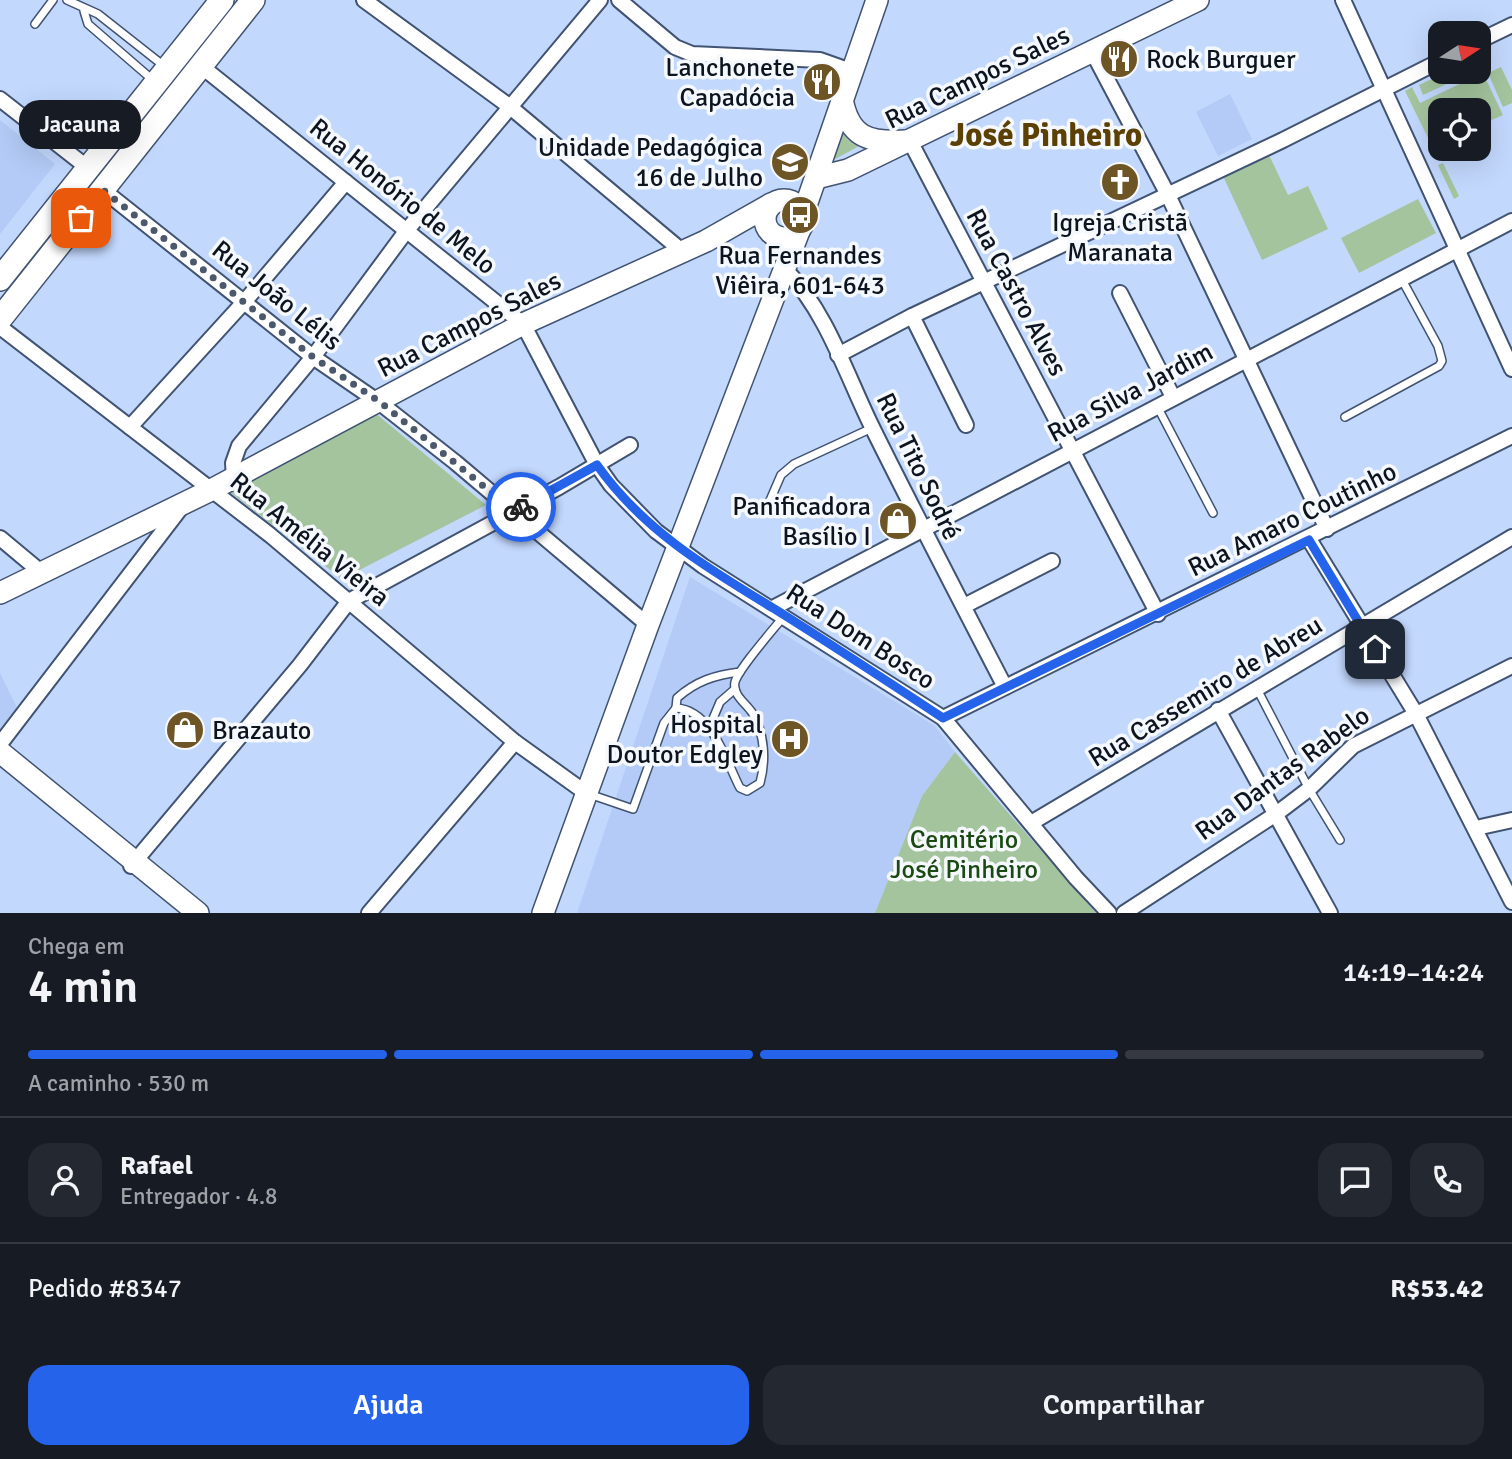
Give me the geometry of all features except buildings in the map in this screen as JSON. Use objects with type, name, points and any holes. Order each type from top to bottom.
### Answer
[{"type":"main road","points":[[0,279],[222,0]]},
{"type":"main road","points":[[0,319],[253,0]]},
{"type":"street","points":[[364,0],[509,106],[682,251]]},
{"type":"street","points":[[234,478],[233,463],[239,446],[313,357],[407,230],[600,0]]},
{"type":"street","points":[[619,0],[675,47],[692,54],[820,61],[851,71]]},
{"type":"street","points":[[543,913],[782,276],[877,0]]},
{"type":"street","name":"Rua Campos Sales","points":[[0,593],[211,490],[523,324],[682,251],[740,220],[772,215],[815,179],[848,170],[1198,0]]},
{"type":"street","points":[[1343,0],[1386,88],[1512,369]]},
{"type":"street","points":[[1491,35],[1512,25]]},
{"type":"street","points":[[1092,51],[1167,193],[1327,529]]},
{"type":"street","name":"Rua Honório de Melo","points":[[201,66],[523,324],[597,465],[611,485],[642,517],[678,548]]},
{"type":"street","points":[[838,355],[912,316],[1283,140],[1428,67]]},
{"type":"street","points":[[0,99],[88,168]]},
{"type":"street","points":[[842,99],[848,121],[867,138],[877,142],[910,141]]},
{"type":"street","name":"Rua Castro Alves","points":[[910,141],[1158,614]]},
{"type":"street","points":[[130,427],[245,302],[346,182]]},
{"type":"street","name":"Rua João Lélis","points":[[103,190],[313,357],[380,402],[649,625]]},
{"type":"street","points":[[772,215],[796,204],[801,223]]},
{"type":"street","points":[[772,215],[785,238],[801,223]]},
{"type":"street","points":[[772,215],[782,276]]},
{"type":"street","name":"Rua Silva Jardim","points":[[778,612],[1073,449],[1512,221]]},
{"type":"street","name":"Rua Tito Sodré","points":[[782,276],[809,296],[872,428],[1005,687]]},
{"type":"street","points":[[1120,293],[1172,397]]},
{"type":"street","points":[[912,316],[966,425]]},
{"type":"street","name":"Rua Amélia Vieira","points":[[0,327],[349,601],[515,742],[586,793]]},
{"type":"street","name":"Rua Amaro Coutinho","points":[[943,718],[1309,540],[1512,436]]},
{"type":"street","points":[[137,867],[349,601],[630,445]]},
{"type":"street","points":[[0,744],[189,499]]},
{"type":"street","name":"Rua Cassemiro de Abreu","points":[[1031,823],[1256,686],[1512,537]]},
{"type":"street","points":[[0,538],[42,573]]},
{"type":"street","points":[[1309,540],[1416,714],[1512,902]]},
{"type":"street","name":"Rua Dom Bosco","points":[[678,548],[943,718],[1109,913]]},
{"type":"street","points":[[964,606],[1052,561]]},
{"type":"street","name":"Rua Dantas Rabelo","points":[[1124,913],[1276,814],[1309,789],[1353,746],[1512,666]]},
{"type":"street","points":[[1218,710],[1330,913]]},
{"type":"street","points":[[369,913],[515,742]]},
{"type":"street","points":[[0,752],[137,867],[198,913]]},
{"type":"street","points":[[0,768],[118,859],[137,867]]},
{"type":"street","points":[[1476,828],[1512,820]]},
{"type":"lane","points":[[35,24],[53,0]]},
{"type":"lane","points":[[67,0],[84,10],[98,14],[162,76]]},
{"type":"lane","points":[[84,10],[88,24],[162,76]]},
{"type":"lane","points":[[1345,417],[1439,366],[1442,361],[1438,346],[1401,278]]},
{"type":"lane","points":[[1156,405],[1213,513]]},
{"type":"lane","points":[[768,505],[780,475],[794,464],[872,428]]},
{"type":"lane","points":[[709,728],[720,702],[735,690],[740,672],[778,612]]},
{"type":"lane","points":[[586,793],[633,809],[664,723],[676,708],[677,698],[689,688],[716,675],[740,672]]},
{"type":"lane","points":[[1256,686],[1309,789],[1340,840]]},
{"type":"lane","points":[[676,708],[694,715],[709,728],[740,788],[747,791],[760,783],[764,768],[761,734],[753,714],[735,690]]},
{"type":"shaded area","points":[[1230,94],[1252,139],[1218,156],[1196,112]]},
{"type":"shaded area","points":[[0,120],[55,164],[0,234]]},
{"type":"shaded area","name":"Hospital Doutor Edgley","points":[[690,577],[935,726],[955,752],[922,796],[875,913],[577,913]]},
{"type":"shaded area","points":[[0,673],[17,708],[0,728]]},
{"type":"green space","points":[[1501,67],[1512,90],[1512,103],[1503,107],[1491,80],[1491,72]]},
{"type":"green space","points":[[1428,81],[1428,84],[1447,84],[1423,95],[1419,85]]},
{"type":"green space","points":[[1459,84],[1488,84],[1503,115],[1491,120],[1491,98],[1430,98]]},
{"type":"green space","points":[[1412,87],[1420,103],[1428,99],[1428,138],[1405,91]]},
{"type":"green space","points":[[840,128],[847,139],[859,146],[828,163]]},
{"type":"green space","points":[[1269,155],[1288,195],[1308,186],[1328,229],[1262,260],[1223,176]]},
{"type":"green space","points":[[1443,163],[1459,196],[1454,199],[1438,165]]},
{"type":"green space","points":[[1418,199],[1436,233],[1359,273],[1341,238]]},
{"type":"green space","points":[[374,412],[486,505],[342,579],[225,488]]},
{"type":"green space","name":"Cemitério José Pinheiro","points":[[955,752],[1096,913],[875,913],[922,796]]},
{"type":"way so far","points":[[81,218],[103,190],[186,253],[313,357],[380,402],[513,510],[521,507]]},
{"type":"place","name":"Rock Burguer","points":[[1119,59]]},
{"type":"place","name":"Lanchonete Capadócia","points":[[822,82]]},
{"type":"place","name":"Unidade Pedagógica 16 de Julho","points":[[790,162]]},
{"type":"place","name":"Igreja Cristã Maranata","points":[[1120,182]]},
{"type":"place","name":"Rua Fernandes Viêira, 601-643","points":[[800,215]]},
{"type":"place","name":"Jacauna","points":[[81,218]]},
{"type":"place","name":"Panificadora Basílio I","points":[[898,521]]},
{"type":"place","name":"Brazauto","points":[[185,730]]},
{"type":"place","name":"Hospital Doutor Edgley","points":[[790,739]]},
{"type":"district","name":"José Pinheiro","points":[[1046,134]]},
{"type":"route","points":[[521,507],[597,465],[611,485],[656,531],[703,566],[943,718],[1158,614],[1234,574],[1309,540],[1375,649]]}]
